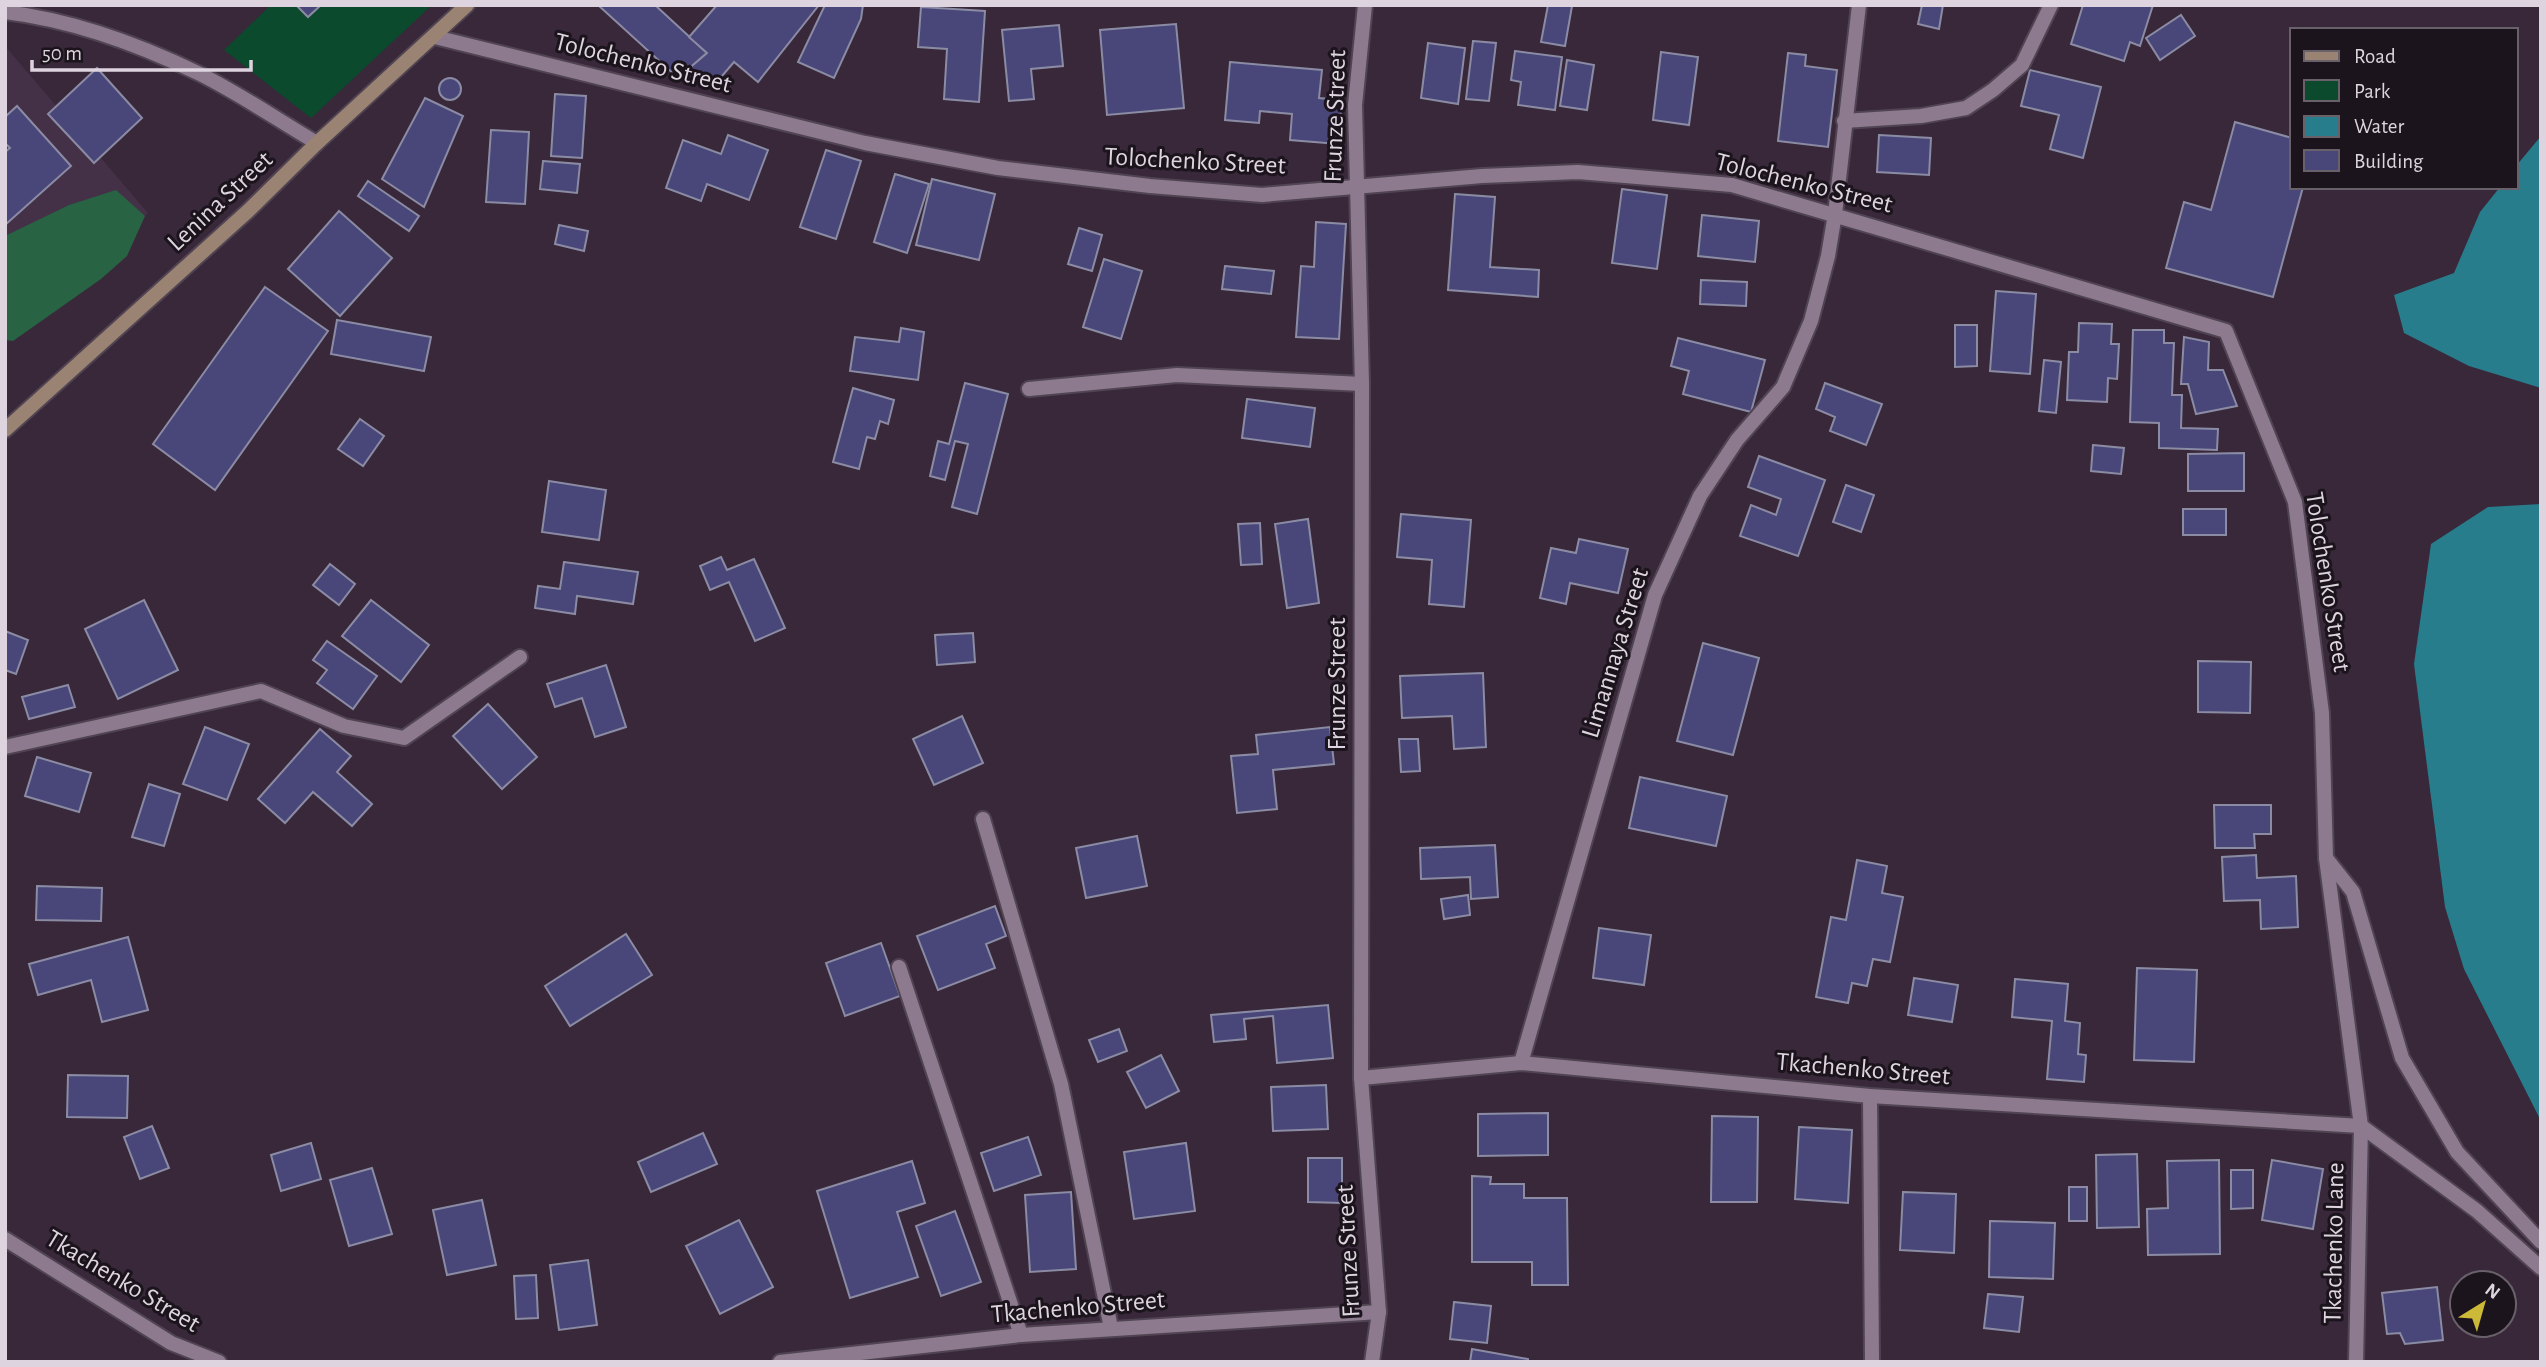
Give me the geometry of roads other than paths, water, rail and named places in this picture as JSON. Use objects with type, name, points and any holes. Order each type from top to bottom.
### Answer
[{"type":"street","name":"Lenina Street","points":[[5,430],[247,211],[467,5]]},
{"type":"street","name":"Frunze Street","points":[[1366,5],[1355,105],[1362,384],[1361,1078],[1380,1312],[1372,1362]]},
{"type":"street","name":"Limannaya Street","points":[[1521,1063],[1655,595],[1700,496],[1737,440],[1783,387],[1811,321],[1828,256],[1835,214],[1859,5]]},
{"type":"street","points":[[1844,121],[1921,116],[1966,108],[1993,90],[2022,65],[2051,5]]},
{"type":"street","points":[[5,12],[41,17],[130,44],[201,75],[317,143]]},
{"type":"street","name":"Tolochenko Street","points":[[435,37],[865,143],[998,168],[1150,186],[1262,195],[1482,176],[1578,172],[1732,185],[2226,331],[2295,502],[2322,713],[2326,858],[2361,1126]]},
{"type":"street","points":[[1029,389],[1177,375],[1362,384]]},
{"type":"street","points":[[5,747],[261,691],[344,726],[404,738],[520,657]]},
{"type":"street","points":[[983,819],[1061,1084],[1111,1328]]},
{"type":"street","points":[[2326,858],[2353,892],[2402,1058],[2457,1152],[2541,1242]]},
{"type":"street","points":[[899,967],[1021,1335]]},
{"type":"street","name":"Tkachenko Street","points":[[1361,1078],[1521,1063],[1870,1096],[2361,1126]]},
{"type":"street","points":[[1870,1096],[1872,1362]]},
{"type":"street","points":[[2361,1126],[2477,1211],[2541,1268]]},
{"type":"street","name":"Tkachenko Lane","points":[[2356,1362],[2361,1126]]},
{"type":"street","name":"Tkachenko Street","points":[[5,1239],[170,1343],[219,1362]]},
{"type":"street","name":"Tkachenko Street","points":[[780,1362],[1021,1335],[1380,1312]]},
{"type":"water","points":[[2541,136],[2541,388],[2469,366],[2404,333],[2394,295],[2454,273],[2480,212],[2498,189],[2518,189],[2518,164]]},
{"type":"water","points":[[2541,504],[2541,1121],[2464,969],[2445,907],[2414,664],[2431,544],[2488,507]]}]
